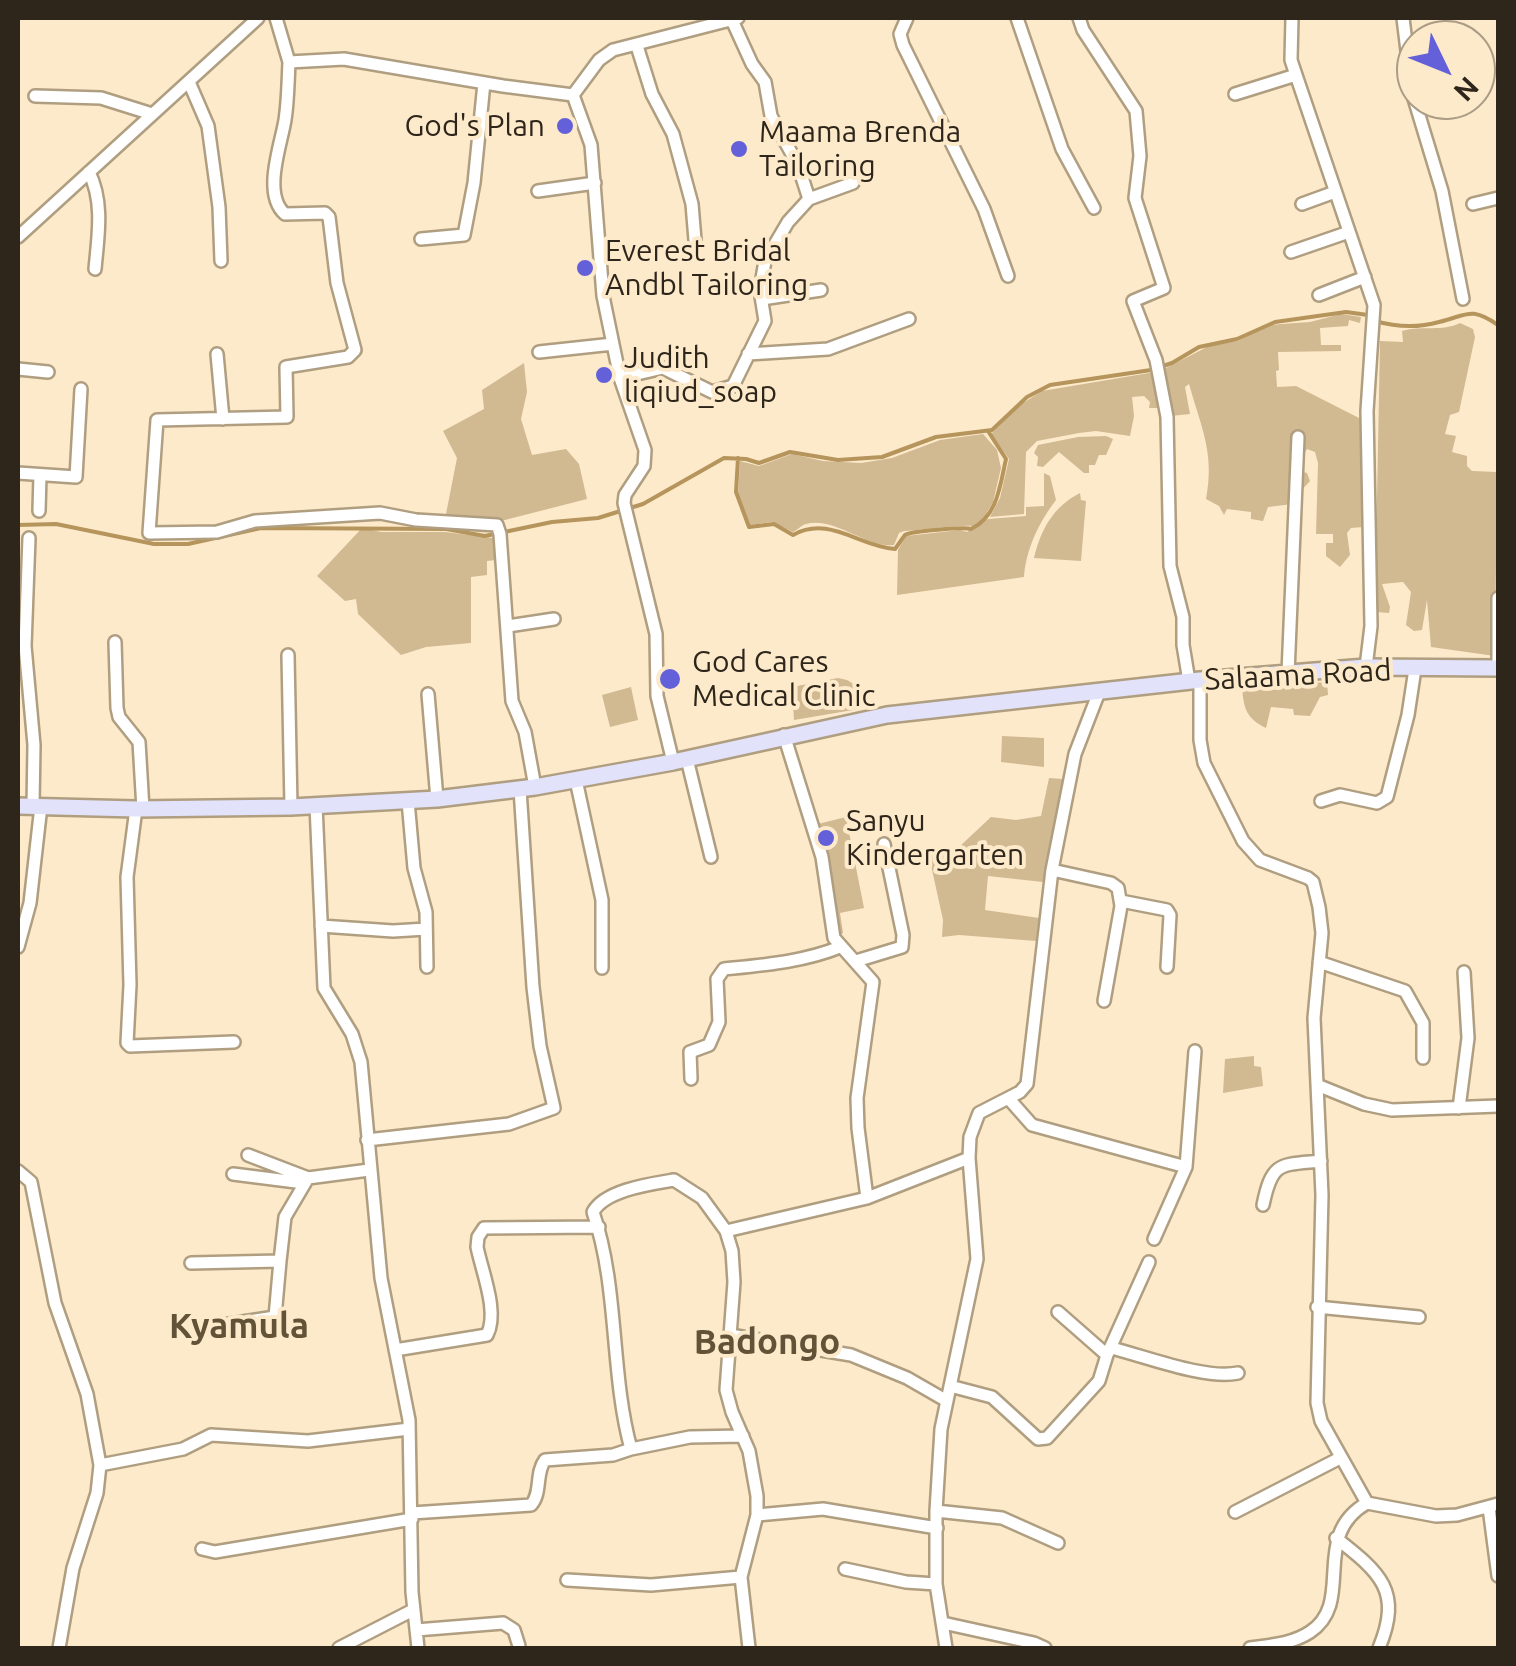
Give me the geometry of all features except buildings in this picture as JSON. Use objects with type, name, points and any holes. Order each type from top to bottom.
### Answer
[{"type":"main road","name":"Salaama Road","points":[[31,806],[290,807],[438,799],[528,788],[680,761],[887,714],[1195,680],[1366,667],[1498,668]]},
{"type":"street","points":[[18,237],[258,18]]},
{"type":"street","points":[[276,18],[289,62],[285,123],[274,168],[279,209],[285,214],[328,216],[337,283],[356,350],[348,357],[286,367],[287,417],[161,418],[155,424],[149,533],[217,532],[255,522],[380,513],[416,520],[494,524],[500,534],[512,701],[525,732],[533,987],[540,1046],[554,1108],[509,1124],[366,1140]]},
{"type":"street","points":[[573,95],[599,60],[613,50],[734,18],[752,64],[765,82],[771,116],[798,165],[809,199]]},
{"type":"street","points":[[907,18],[900,34],[902,45],[984,210],[1008,276]]},
{"type":"street","points":[[1018,18],[1062,150],[1094,208]]},
{"type":"street","points":[[1079,18],[1136,111],[1140,156],[1135,198],[1164,288],[1133,301],[1156,360],[1169,430],[1170,566],[1195,680],[1204,763],[1250,852],[1272,866],[1313,882],[1322,933],[1314,1018],[1321,1161],[1318,1413],[1367,1503]]},
{"type":"street","points":[[1292,18],[1291,60],[1374,306],[1367,411],[1371,626],[1366,667]]},
{"type":"street","points":[[1403,18],[1412,92],[1442,191],[1463,299]]},
{"type":"street","points":[[637,46],[652,94],[673,134],[692,204],[695,240]]},
{"type":"street","points":[[289,62],[344,58],[573,95]]},
{"type":"street","points":[[1235,94],[1296,75]]},
{"type":"street","points":[[189,82],[208,126],[220,208],[221,262]]},
{"type":"street","points":[[421,239],[458,238],[466,232],[484,83]]},
{"type":"street","points":[[573,95],[592,144],[603,296],[612,344],[645,450],[644,466],[625,494],[625,508],[656,634],[656,696],[711,857]]},
{"type":"street","points":[[36,96],[101,98],[152,114]]},
{"type":"street","points":[[89,172],[97,187],[95,269]]},
{"type":"street","points":[[538,191],[596,183]]},
{"type":"street","points":[[620,378],[663,368],[712,392],[736,384],[764,321],[760,284],[765,261],[781,232],[809,199],[853,183]]},
{"type":"street","points":[[1302,204],[1335,192]]},
{"type":"street","points":[[1473,204],[1498,198]]},
{"type":"street","points":[[1291,252],[1348,232]]},
{"type":"street","points":[[1319,295],[1365,277]]},
{"type":"street","points":[[762,299],[821,290]]},
{"type":"street","points":[[748,354],[828,349],[909,320]]},
{"type":"street","points":[[539,352],[612,344]]},
{"type":"street","points":[[217,354],[223,418]]},
{"type":"street","points":[[18,369],[48,372]]},
{"type":"street","points":[[18,473],[76,477],[81,389]]},
{"type":"street","points":[[1288,673],[1298,437]]},
{"type":"street","points":[[39,510],[40,475]]},
{"type":"street","points":[[18,947],[30,903],[34,745],[25,646],[30,538]]},
{"type":"street","points":[[1498,598],[1498,668]]},
{"type":"street","points":[[508,626],[554,620]]},
{"type":"street","points":[[115,642],[118,717],[139,742],[139,809],[127,877],[127,1043],[130,1046],[234,1042]]},
{"type":"street","points":[[288,655],[290,807]]},
{"type":"street","points":[[1321,802],[1340,794],[1377,803],[1387,797],[1408,715],[1414,670]]},
{"type":"street","points":[[946,1648],[936,1584],[936,1512],[947,1401],[977,1259],[970,1158],[974,1120],[979,1113],[1020,1092],[1030,1072],[1034,1006],[1052,870],[1076,754],[1099,692]]},
{"type":"street","points":[[428,694],[438,799]]},
{"type":"street","points":[[784,736],[822,856],[833,934],[840,947],[872,977],[874,989],[857,1098],[867,1198]]},
{"type":"street","points":[[576,780],[600,886],[602,968]]},
{"type":"street","points":[[408,801],[414,868],[426,912],[427,967]]},
{"type":"street","points":[[316,806],[324,988],[359,1053],[381,1278],[409,1429],[413,1610],[418,1648]]},
{"type":"street","points":[[856,961],[902,947],[903,935],[884,844]]},
{"type":"street","points":[[1052,870],[1118,888],[1120,901],[1104,1001]]},
{"type":"street","points":[[1120,901],[1167,910],[1170,915],[1166,966]]},
{"type":"street","points":[[322,926],[426,929]]},
{"type":"street","points":[[690,1079],[690,1052],[709,1045],[719,1022],[720,972],[823,954],[840,947]]},
{"type":"street","points":[[1319,962],[1405,992],[1423,1023],[1424,1058]]},
{"type":"street","points":[[1460,1108],[1468,1038],[1464,972]]},
{"type":"street","points":[[1154,1239],[1186,1167],[1195,1051]]},
{"type":"street","points":[[1317,1085],[1379,1108],[1498,1106]]},
{"type":"street","points":[[1008,1099],[1032,1125],[1186,1167]]},
{"type":"street","points":[[248,1155],[306,1180]]},
{"type":"street","points":[[726,1231],[867,1198],[970,1158]]},
{"type":"street","points":[[1263,1205],[1269,1178],[1276,1169],[1321,1161]]},
{"type":"street","points":[[233,1174],[306,1180],[368,1170]]},
{"type":"street","points":[[18,1171],[31,1182],[56,1303],[87,1394],[100,1465],[98,1493],[73,1568],[59,1648]]},
{"type":"street","points":[[223,1325],[275,1317],[285,1218],[306,1180]]},
{"type":"street","points":[[631,1450],[621,1400],[609,1280],[593,1212],[600,1203],[620,1194],[674,1180],[702,1198],[726,1231],[733,1267],[727,1400],[753,1467],[757,1514],[740,1577],[748,1648]]},
{"type":"street","points":[[394,1350],[480,1337],[490,1331],[490,1308],[477,1247],[484,1228],[598,1228]]},
{"type":"street","points":[[191,1263],[280,1260]]},
{"type":"street","points":[[950,1386],[992,1397],[1042,1440],[1099,1381],[1150,1262]]},
{"type":"street","points":[[1317,1306],[1419,1317]]},
{"type":"street","points":[[1058,1312],[1109,1351],[1227,1375],[1238,1373]]},
{"type":"street","points":[[730,1334],[851,1355],[907,1378],[947,1401]]},
{"type":"street","points":[[100,1465],[183,1449],[212,1436],[308,1441],[409,1429]]},
{"type":"street","points":[[202,1549],[215,1552],[412,1516],[531,1505],[536,1499],[544,1460],[612,1455],[690,1437],[743,1436]]},
{"type":"street","points":[[1235,1512],[1340,1458]]},
{"type":"street","points":[[1250,1648],[1296,1639],[1321,1622],[1331,1600],[1336,1538],[1350,1515],[1367,1503],[1436,1516],[1494,1506],[1498,1576]]},
{"type":"street","points":[[757,1514],[830,1510],[937,1528]]},
{"type":"street","points":[[936,1512],[1002,1518],[1058,1543]]},
{"type":"street","points":[[1336,1538],[1377,1572],[1386,1586],[1389,1606],[1380,1648]]},
{"type":"street","points":[[846,1569],[936,1584]]},
{"type":"street","points":[[567,1580],[651,1585],[740,1577]]},
{"type":"street","points":[[340,1648],[413,1610]]},
{"type":"street","points":[[416,1630],[503,1623],[514,1630],[519,1646]]},
{"type":"street","points":[[943,1623],[1044,1648]]},
{"type":"shaded area","points":[[1341,314],[1361,317],[1360,323],[1349,320],[1348,326],[1320,328],[1321,345],[1341,345],[1341,351],[1278,352],[1276,371],[1277,387],[1296,386],[1361,419],[1363,527],[1351,528],[1347,533],[1350,555],[1340,567],[1326,556],[1326,543],[1333,543],[1333,534],[1316,534],[1315,452],[1307,449],[1301,458],[1300,471],[1307,473],[1310,481],[1300,492],[1301,503],[1268,507],[1263,521],[1251,519],[1251,512],[1227,509],[1224,515],[1219,506],[1206,499],[1208,454],[1189,384],[1185,387],[1190,414],[1171,416],[1162,370],[1211,345],[1238,341],[1268,325],[1310,322]]},
{"type":"shaded area","points":[[1460,323],[1473,329],[1475,337],[1459,412],[1450,415],[1445,434],[1456,436],[1452,452],[1467,456],[1467,466],[1472,471],[1497,472],[1495,656],[1431,647],[1427,600],[1422,630],[1414,631],[1406,625],[1411,592],[1403,582],[1382,584],[1389,613],[1377,612],[1375,604],[1380,341],[1403,342],[1402,331]]},
{"type":"shaded area","points":[[524,363],[527,392],[521,419],[532,455],[566,449],[579,464],[587,499],[501,521],[446,514],[457,458],[443,431],[484,409],[482,390]]},
{"type":"shaded area","points":[[1155,372],[1160,408],[1149,408],[1150,402],[1144,396],[1132,397],[1130,436],[1096,431],[1037,441],[1026,452],[1024,514],[990,517],[1000,498],[1009,459],[991,434],[1020,405],[1042,391]]},
{"type":"shaded area","points":[[983,434],[997,450],[1001,468],[993,502],[983,519],[973,526],[904,531],[894,545],[883,545],[828,524],[806,524],[793,532],[772,522],[750,525],[738,494],[740,461],[759,466],[792,454],[861,463],[892,458],[940,440]]},
{"type":"shaded area","points":[[1106,436],[1113,439],[1106,455],[1099,455],[1095,465],[1089,465],[1089,473],[1059,452],[1043,467],[1037,466],[1034,453],[1038,445]]},
{"type":"shaded area","points":[[1044,473],[1050,476],[1056,500],[1034,536],[1024,577],[897,595],[898,550],[906,536],[967,532],[988,519],[1026,516],[1026,507],[1044,506]]},
{"type":"shaded area","points":[[1080,493],[1081,500],[1086,501],[1081,561],[1034,558],[1050,520],[1062,505]]},
{"type":"shaded area","points":[[362,528],[493,538],[496,560],[487,561],[487,575],[471,577],[471,643],[426,647],[401,655],[358,614],[356,599],[345,601],[317,576]]},
{"type":"shaded area","points":[[838,678],[853,684],[859,709],[794,720],[792,687]]},
{"type":"shaded area","points":[[1327,682],[1328,695],[1320,697],[1310,716],[1271,707],[1266,728],[1245,707],[1242,688]]},
{"type":"shaded area","points":[[631,687],[638,720],[610,727],[602,695]]},
{"type":"shaded area","points":[[1002,736],[1044,738],[1044,767],[1001,762]]},
{"type":"shaded area","points":[[1049,778],[1063,779],[1043,882],[988,876],[985,910],[1039,918],[1036,941],[942,937],[943,920],[929,856],[959,847],[991,817],[1016,820],[1041,816]]},
{"type":"shaded area","points":[[846,817],[864,908],[840,913],[843,933],[836,938],[829,865],[818,824]]},
{"type":"shaded area","points":[[1254,1056],[1254,1066],[1261,1067],[1263,1086],[1223,1093],[1225,1059]]},
{"type":"waterway","points":[[18,525],[56,524],[154,544],[188,544],[261,528],[446,529],[485,536],[552,522],[598,518],[643,504],[724,458],[759,463],[790,452],[838,460],[882,457],[936,437],[992,430],[1027,397],[1050,385],[1151,370],[1199,347],[1237,339],[1275,322],[1346,312],[1368,315]]},
{"type":"waterway","points":[[1375,321],[1415,326],[1475,314],[1498,325]]},
{"type":"waterway","points":[[738,458],[736,492],[749,527],[774,524],[793,535],[819,528],[895,549],[905,535],[971,529],[987,516],[996,499],[1006,459],[988,431]]},
{"type":"place","name":"God's Plan","points":[[565,126]]},
{"type":"place","name":"Maama Brenda Tailoring","points":[[739,149]]},
{"type":"place","name":"Everest Bridal Andbl Tailoring","points":[[585,268]]},
{"type":"place","name":"Judith liqiud_soap","points":[[604,375]]},
{"type":"place","name":"God Cares Medical Clinic","points":[[670,679]]},
{"type":"place","name":"Sanyu Kindergarten","points":[[826,838]]},
{"type":"district","name":"Kyamula","points":[[239,1326]]},
{"type":"district","name":"Badongo","points":[[767,1342]]}]
